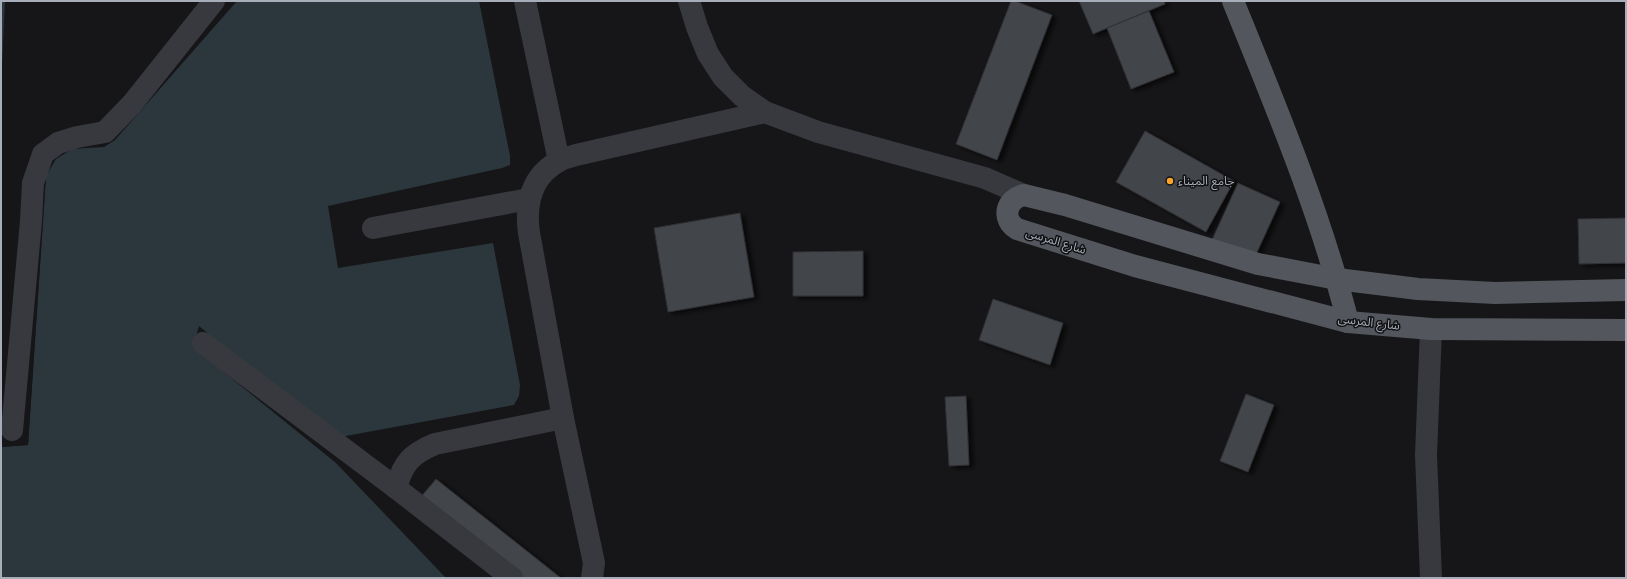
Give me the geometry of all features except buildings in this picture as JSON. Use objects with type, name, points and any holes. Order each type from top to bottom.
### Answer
[{"type":"main road","points":[[1233,1],[1290,140],[1337,279],[1348,322]]},
{"type":"main road","points":[[1024,195],[1065,205],[1258,264],[1337,279],[1418,289],[1495,293],[1626,290]]},
{"type":"main road","name":"شارع المرسى","points":[[1024,195],[1018,196],[1009,205],[1008,220],[1012,226],[1017,229],[1135,266],[1348,322],[1431,329],[1626,330]]},
{"type":"lane","points":[[12,430],[31,221],[33,183],[43,154],[58,143],[76,137],[105,132],[132,104],[214,1]]},
{"type":"lane","points":[[525,1],[559,161]]},
{"type":"lane","points":[[689,1],[697,27],[708,54],[719,71],[742,96],[765,112],[824,134],[985,178],[1024,195]]},
{"type":"lane","points":[[592,578],[594,563],[563,418],[529,233],[527,216],[529,199],[535,184],[546,171],[559,161],[576,155],[765,112]]},
{"type":"lane","points":[[373,228],[529,199]]},
{"type":"lane","points":[[1431,329],[1426,455],[1431,578]]},
{"type":"lane","points":[[203,343],[396,488],[512,578]]},
{"type":"lane","points":[[396,488],[400,472],[409,460],[421,450],[435,444],[563,418]]},
{"type":"shaded area","points":[[1,1],[5,1],[1,87]]},
{"type":"shaded area","points":[[237,1],[479,1],[510,156],[510,165],[328,206],[338,268],[493,243],[520,385],[519,396],[514,405],[335,438],[199,326],[193,347],[336,463],[446,578],[1,578],[1,447],[28,445],[46,176],[56,159],[72,149],[104,147],[115,140]]},
{"type":"pier","points":[[44,175],[46,176],[28,445],[1,447],[1,445],[26,443]]},
{"type":"place","name":"جامع الميناء","points":[[1170,181]]}]
